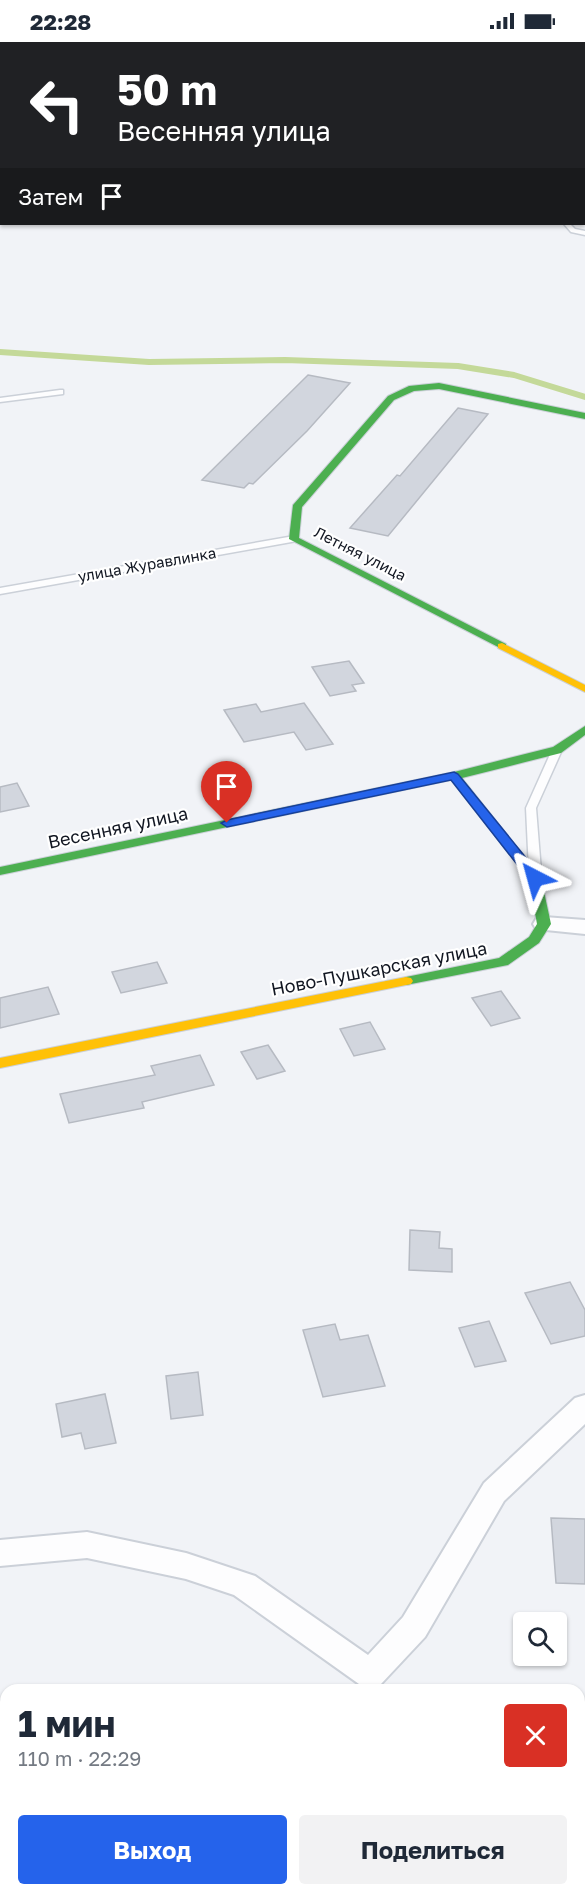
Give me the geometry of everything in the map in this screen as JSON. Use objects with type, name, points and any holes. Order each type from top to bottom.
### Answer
[{"type":"street","name":"Летняя улица","points":[[585,416],[448,387],[431,385],[409,387],[391,398],[297,507],[294,539],[585,689]]},
{"type":"street","points":[[585,729],[556,750],[454,776],[535,878],[544,924],[585,927]]},
{"type":"street","name":"Весенняя улица","points":[[0,871],[454,776]]},
{"type":"street","name":"Ново-Пушкарская улица","points":[[0,1063],[503,962],[534,940],[544,924]]},
{"type":"street","points":[[0,1553],[87,1545],[186,1566],[244,1585],[369,1682],[414,1627],[494,1492],[585,1406]]},
{"type":"lane","points":[[568,225],[573,231],[585,233]]},
{"type":"lane","points":[[0,400],[60,392]]},
{"type":"lane","name":"улица Журавлинка","points":[[0,591],[294,539]]},
{"type":"lane","points":[[535,878],[531,808],[556,750]]},
{"type":"building","points":[[308,375],[350,383],[307,431],[253,484],[249,483],[244,488],[202,480]]},
{"type":"building","points":[[458,408],[488,414],[388,536],[350,528],[397,475],[400,476]]},
{"type":"building","points":[[349,661],[364,683],[352,685],[356,691],[330,696],[312,667]]},
{"type":"building","points":[[304,703],[333,744],[306,750],[294,732],[244,742],[224,710],[256,704],[261,712]]},
{"type":"building","points":[[17,783],[29,806],[0,812],[0,787]]},
{"type":"building","points":[[157,962],[167,983],[121,993],[112,972]]},
{"type":"building","points":[[48,987],[59,1014],[0,1028],[0,998]]},
{"type":"building","points":[[501,991],[520,1018],[491,1026],[472,998]]},
{"type":"building","points":[[370,1022],[385,1049],[354,1056],[340,1029]]},
{"type":"building","points":[[268,1045],[285,1071],[257,1079],[241,1052]]},
{"type":"building","points":[[200,1055],[214,1085],[142,1102],[144,1108],[69,1123],[60,1094],[155,1075],[151,1066]]},
{"type":"building","points":[[410,1230],[440,1232],[439,1248],[452,1249],[452,1272],[409,1270]]},
{"type":"building","points":[[570,1282],[585,1310],[585,1336],[551,1344],[525,1293]]},
{"type":"building","points":[[489,1321],[506,1361],[475,1367],[459,1328]]},
{"type":"building","points":[[335,1324],[340,1340],[368,1335],[385,1386],[323,1397],[303,1330]]},
{"type":"building","points":[[198,1372],[203,1415],[171,1419],[166,1376]]},
{"type":"building","points":[[105,1394],[116,1443],[85,1449],[81,1433],[62,1437],[56,1404]]},
{"type":"building","points":[[551,1518],[585,1519],[585,1584],[556,1583]]},
{"type":"waterway","points":[[0,352],[149,362],[285,360],[458,366],[514,375],[585,397]]},
{"type":"traffic: fast","points":[[502,646],[294,539],[297,507],[391,398],[412,388],[439,386],[585,416]]},
{"type":"traffic: fast","points":[[0,871],[454,776],[557,750],[585,729]]},
{"type":"traffic: fast","points":[[406,981],[503,962],[534,940],[544,924],[535,878],[454,776]]},
{"type":"traffic: slow","points":[[502,646],[585,689]]},
{"type":"traffic: slow","points":[[0,1063],[406,981]]},
{"type":"route","points":[[227,823],[454,776],[535,878]]}]
